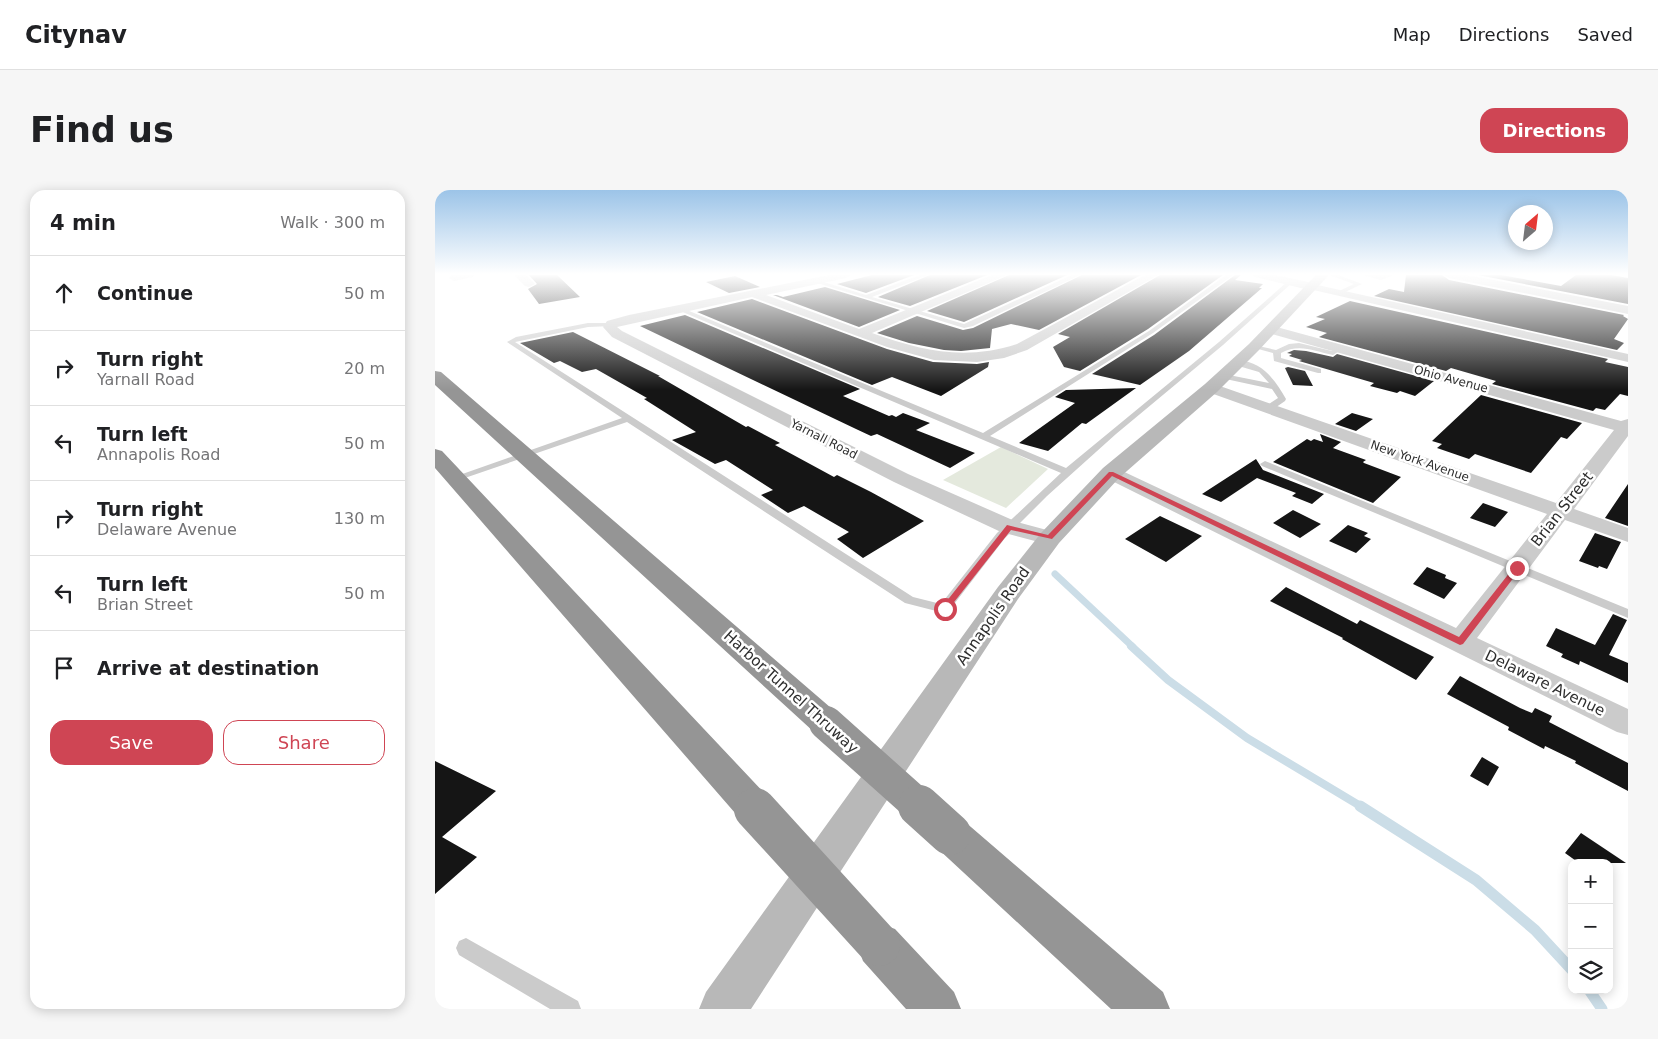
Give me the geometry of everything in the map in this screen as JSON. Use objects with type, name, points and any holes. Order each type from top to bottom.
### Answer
[{"type":"highway","name":"Harbor Tunnel Thruway","points":[[435,376],[1146,1009]]},
{"type":"highway","points":[[435,455],[937,1009]]},
{"type":"main road","name":"Annapolis Road","points":[[723,1009],[1008,593],[1049,538],[1111,473],[1246,359],[1290,313]]},
{"type":"street","points":[[612,324],[661,313]]},
{"type":"street","points":[[806,313],[927,356],[963,359],[998,355],[1022,347],[1083,313]]},
{"type":"street","points":[[860,333],[908,313]]},
{"type":"street","points":[[1447,313],[1628,358]]},
{"type":"street","name":"Yarnall Road","points":[[612,324],[609,327],[611,330],[626,339],[901,478],[1009,527],[1049,538]]},
{"type":"street","name":"Ohio Avenue","points":[[1246,359],[1341,348],[1627,426]]},
{"type":"street","name":"New York Avenue","points":[[1246,359],[1269,408],[1628,535]]},
{"type":"street","name":"Brian Street","points":[[1460,642],[1627,426]]},
{"type":"street","name":"Delaware Avenue","points":[[1111,473],[1628,723]]},
{"type":"lane","points":[[690,313],[1067,472]]},
{"type":"lane","points":[[920,313],[957,325],[971,325],[996,313]]},
{"type":"lane","points":[[983,437],[1151,332],[1177,313]]},
{"type":"lane","points":[[612,324],[588,325],[515,339],[510,342],[909,600],[945,609],[1009,527],[1067,472],[1158,395],[1247,324],[1266,313]]},
{"type":"lane","points":[[1246,359],[1277,359],[1317,371]]},
{"type":"lane","points":[[1246,359],[1269,374],[1282,399],[1269,408]]},
{"type":"lane","points":[[1246,359],[1276,387]]},
{"type":"lane","points":[[456,478],[627,419]]},
{"type":"lane","points":[[1265,464],[1628,614]]},
{"type":"lane","points":[[466,948],[570,1009]]},
{"type":"shaded area","points":[[1001,447],[1048,469],[1006,508],[943,480]]},
{"type":"building","points":[[700,313],[790,313],[887,349],[933,362],[977,364],[989,362],[988,367],[941,396],[892,377],[872,385]]},
{"type":"building","points":[[822,313],[892,313],[859,327]]},
{"type":"building","points":[[934,313],[983,313],[964,322]]},
{"type":"building","points":[[1003,313],[1070,313],[1039,330],[1011,324],[992,329],[990,348],[961,351],[944,350],[909,343],[877,333],[917,316],[963,330],[973,328]]},
{"type":"building","points":[[1094,313],[1170,313],[1080,371],[1064,367],[1053,347],[1070,337],[1058,334]]},
{"type":"building","points":[[1183,313],[1233,313],[1189,351],[1140,385],[1092,374],[1154,335]]},
{"type":"building","points":[[1324,313],[1404,313],[1608,359],[1605,362],[1628,367],[1628,396],[1620,394],[1605,410],[1596,408],[1593,411],[1492,384],[1496,381],[1451,368],[1446,371],[1319,337],[1327,333],[1306,327],[1325,319],[1316,317]]},
{"type":"building","points":[[1451,313],[1615,313],[1624,315],[1628,319],[1614,339],[1624,343],[1617,350]]},
{"type":"building","points":[[685,315],[860,389],[843,396],[889,416],[896,417],[903,413],[930,423],[916,430],[975,453],[950,468],[877,434],[871,436],[640,326]]},
{"type":"building","points":[[573,332],[660,376],[658,376],[746,427],[748,426],[780,443],[775,445],[834,477],[837,475],[924,521],[863,558],[837,539],[849,532],[804,506],[788,513],[761,495],[773,490],[726,460],[715,464],[672,440],[696,432],[644,399],[647,398],[596,369],[582,372],[560,361],[554,363],[520,343]]},
{"type":"building","points":[[1294,350],[1333,357],[1337,354],[1434,381],[1415,396],[1400,391],[1397,393],[1370,386],[1374,383],[1299,361],[1302,360],[1289,356],[1292,354],[1287,353]]},
{"type":"building","points":[[1285,368],[1305,371],[1313,386],[1293,385]]},
{"type":"building","points":[[1136,388],[1086,424],[1082,423],[1048,451],[1019,443],[1075,403],[1055,397],[1066,390]]},
{"type":"building","points":[[1481,395],[1582,423],[1567,439],[1561,437],[1531,473],[1475,454],[1469,459],[1437,448],[1442,444],[1432,441]]},
{"type":"building","points":[[1352,413],[1373,419],[1356,431],[1335,424]]},
{"type":"building","points":[[1320,434],[1341,442],[1333,448],[1366,460],[1364,463],[1401,477],[1373,503],[1273,462],[1307,439],[1323,442]]},
{"type":"building","points":[[1256,459],[1263,470],[1324,494],[1312,504],[1292,496],[1296,493],[1257,478],[1221,502],[1202,494]]},
{"type":"building","points":[[1628,484],[1628,526],[1605,518]]},
{"type":"building","points":[[1483,503],[1508,512],[1495,527],[1470,518]]},
{"type":"building","points":[[1293,510],[1321,524],[1300,538],[1273,523]]},
{"type":"building","points":[[1160,516],[1202,536],[1166,562],[1125,539]]},
{"type":"building","points":[[1348,525],[1368,533],[1364,536],[1371,539],[1356,553],[1329,541]]},
{"type":"building","points":[[1595,533],[1621,542],[1607,569],[1599,566],[1598,568],[1579,561]]},
{"type":"building","points":[[1427,567],[1446,575],[1445,578],[1457,583],[1444,599],[1413,584]]},
{"type":"building","points":[[1286,587],[1357,624],[1360,620],[1434,657],[1416,680],[1343,638],[1270,601]]},
{"type":"building","points":[[1613,614],[1627,620],[1609,655],[1628,663],[1628,683],[1580,661],[1579,665],[1561,657],[1563,654],[1546,646],[1556,628],[1595,645]]},
{"type":"building","points":[[1460,676],[1520,708],[1532,713],[1535,708],[1552,716],[1549,722],[1628,763],[1628,791],[1575,763],[1576,761],[1545,746],[1544,749],[1508,730],[1509,727],[1447,694]]},
{"type":"building","points":[[1482,757],[1499,767],[1488,786],[1470,776]]},
{"type":"building","points":[[435,761],[496,791],[442,837],[477,857],[435,894]]},
{"type":"building","points":[[1581,833],[1626,863],[1613,863],[1613,859],[1573,859],[1565,853]]},
{"type":"waterway","points":[[1055,574],[1133,647]]},
{"type":"waterway","points":[[1131,646],[1168,680],[1247,738],[1362,807]]},
{"type":"waterway","points":[[1360,806],[1476,880],[1535,930],[1568,966]]},
{"type":"waterway","points":[[1592,994],[1602,1009]]},
{"type":"route","points":[[945,609],[1009,527],[1049,538],[1111,473],[1460,642],[1517,568]]}]
